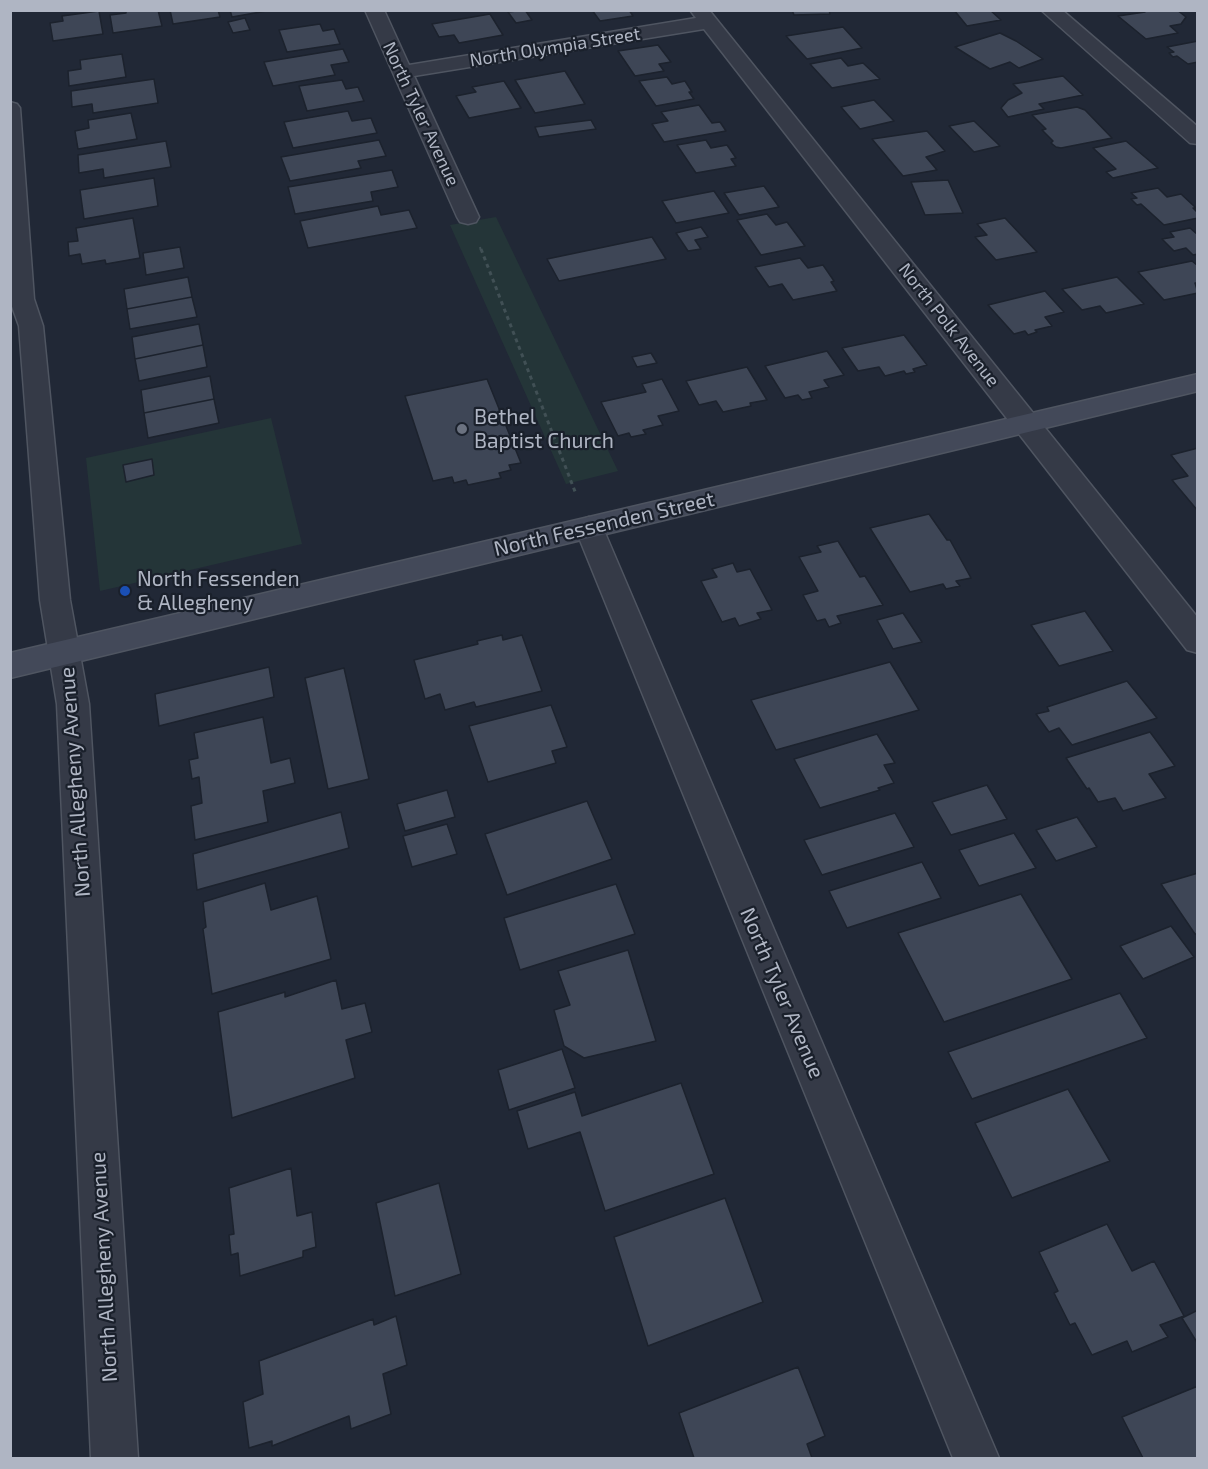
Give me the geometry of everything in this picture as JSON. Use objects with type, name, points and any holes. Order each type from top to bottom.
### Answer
[{"type":"main road","name":"North Fessenden Street","points":[[10,666],[1197,382]]},
{"type":"street","name":"North Tyler Avenue","points":[[374,10],[468,217]]},
{"type":"street","points":[[1050,10],[1197,138]]},
{"type":"street","name":"North Olympia Street","points":[[402,72],[704,16]]},
{"type":"street","name":"North Polk Avenue","points":[[704,16],[1197,640]]},
{"type":"street","name":"North Allegheny Avenue","points":[[11,125],[22,299],[31,326],[55,600],[73,704],[115,1458]]},
{"type":"street","name":"North Tyler Avenue","points":[[589,528],[976,1458]]},
{"type":"path","points":[[468,217],[589,528]]},
{"type":"shaded area","points":[[496,217],[618,471],[566,484],[450,225]]},
{"type":"shaded area","points":[[271,418],[302,544],[100,591],[86,458]]},
{"type":"building","points":[[126,10],[158,10],[162,26],[113,33],[110,15],[126,13]]},
{"type":"building","points":[[170,10],[218,10],[220,17],[173,24]]},
{"type":"building","points":[[230,10],[272,10],[232,17]]},
{"type":"building","points":[[525,10],[532,20],[516,23],[508,12]]},
{"type":"building","points":[[592,10],[629,10],[633,16],[600,21]]},
{"type":"building","points":[[792,10],[829,10],[830,14],[794,15]]},
{"type":"building","points":[[954,10],[990,10],[1001,20],[967,26]]},
{"type":"building","points":[[1143,10],[1177,10],[1186,17],[1181,24],[1170,26],[1178,33],[1146,39],[1118,16],[1145,12]]},
{"type":"building","points":[[99,11],[103,34],[53,41],[50,23],[63,21],[62,16]]},
{"type":"building","points":[[490,14],[503,35],[459,43],[454,35],[439,37],[432,24]]},
{"type":"building","points":[[245,18],[250,30],[233,33],[228,22]]},
{"type":"building","points":[[320,24],[323,31],[334,29],[340,44],[287,52],[279,30]]},
{"type":"building","points":[[843,27],[862,48],[807,59],[786,36]]},
{"type":"building","points":[[1000,33],[1043,59],[1019,68],[1010,62],[990,69],[955,47]]},
{"type":"building","points":[[1198,41],[1198,62],[1188,64],[1177,56],[1173,57],[1169,53],[1174,52],[1167,47]]},
{"type":"building","points":[[658,45],[671,62],[659,64],[664,71],[635,76],[618,51]]},
{"type":"building","points":[[343,49],[349,62],[331,65],[335,75],[273,86],[264,62]]},
{"type":"building","points":[[122,54],[126,77],[69,86],[68,71],[81,69],[80,60]]},
{"type":"building","points":[[841,58],[848,66],[863,63],[880,79],[832,88],[810,64]]},
{"type":"building","points":[[565,71],[585,104],[535,113],[515,80]]},
{"type":"building","points":[[1063,76],[1083,95],[1039,104],[1044,109],[1008,117],[1001,108],[1008,100],[1022,93],[1013,84]]},
{"type":"building","points":[[667,77],[672,84],[685,81],[694,99],[656,106],[639,81]]},
{"type":"building","points":[[154,79],[158,103],[93,113],[92,104],[72,107],[71,91]]},
{"type":"building","points":[[342,80],[346,89],[358,87],[364,101],[307,111],[299,86]]},
{"type":"building","points":[[504,81],[521,108],[469,118],[456,96],[476,92],[472,87]]},
{"type":"building","points":[[874,100],[894,121],[860,129],[841,107]]},
{"type":"building","points":[[699,105],[712,123],[720,122],[726,131],[664,142],[652,124],[668,121],[661,112]]},
{"type":"building","points":[[1077,107],[1085,110],[1112,138],[1056,147],[1042,130],[1046,129],[1032,115]]},
{"type":"building","points":[[348,111],[352,121],[371,118],[377,133],[293,148],[284,122]]},
{"type":"building","points":[[131,113],[137,139],[78,149],[75,131],[89,128],[88,120]]},
{"type":"building","points":[[591,120],[596,129],[539,137],[535,127]]},
{"type":"building","points":[[974,121],[1000,146],[974,152],[949,126]]},
{"type":"building","points":[[927,131],[945,151],[926,157],[937,170],[903,176],[872,139]]},
{"type":"building","points":[[379,140],[386,156],[358,161],[361,168],[290,181],[281,157]]},
{"type":"building","points":[[706,140],[711,148],[727,145],[736,158],[731,159],[736,166],[696,173],[677,145]]},
{"type":"building","points":[[166,141],[171,167],[104,178],[103,169],[79,173],[78,155]]},
{"type":"building","points":[[1126,141],[1158,168],[1113,178],[1106,172],[1116,169],[1093,148]]},
{"type":"building","points":[[392,170],[398,187],[371,192],[373,201],[295,214],[288,187]]},
{"type":"building","points":[[154,178],[158,206],[84,219],[80,190]]},
{"type":"building","points":[[948,180],[963,213],[925,215],[911,182]]},
{"type":"building","points":[[764,186],[779,207],[739,215],[724,193]]},
{"type":"building","points":[[1158,188],[1167,197],[1181,194],[1196,208],[1193,208],[1198,213],[1198,218],[1164,225],[1141,204],[1137,205],[1131,199],[1137,198],[1131,193]]},
{"type":"building","points":[[714,191],[729,213],[676,223],[662,201]]},
{"type":"building","points":[[378,206],[381,215],[409,210],[417,228],[308,248],[300,221]]},
{"type":"building","points":[[767,214],[776,225],[787,222],[805,246],[761,255],[737,220]]},
{"type":"building","points":[[133,218],[140,258],[106,264],[105,260],[82,264],[80,254],[69,256],[68,242],[78,241],[76,228]]},
{"type":"building","points":[[1005,218],[1037,252],[996,260],[975,237],[987,235],[977,224]]},
{"type":"building","points":[[701,227],[708,237],[695,240],[701,249],[688,251],[676,233]]},
{"type":"building","points":[[1190,228],[1198,235],[1198,254],[1193,255],[1186,248],[1174,251],[1162,239],[1174,237],[1170,232]]},
{"type":"building","points":[[652,237],[666,259],[559,281],[547,259]]},
{"type":"building","points":[[180,247],[184,268],[146,275],[143,253]]},
{"type":"building","points":[[800,258],[808,268],[823,265],[834,281],[831,282],[837,291],[793,300],[782,284],[769,287],[755,267]]},
{"type":"building","points":[[1192,261],[1198,266],[1198,283],[1195,283],[1198,293],[1164,300],[1138,272]]},
{"type":"building","points":[[188,277],[192,297],[127,309],[124,289]]},
{"type":"building","points":[[1117,277],[1144,304],[1106,313],[1100,306],[1082,310],[1062,289]]},
{"type":"building","points":[[1045,291],[1064,312],[1045,317],[1052,326],[1035,330],[1037,332],[1028,335],[1025,331],[1014,334],[988,305]]},
{"type":"building","points":[[192,297],[197,317],[130,329],[127,309]]},
{"type":"building","points":[[199,324],[203,345],[135,359],[132,337]]},
{"type":"building","points":[[904,335],[927,365],[913,369],[915,372],[906,374],[904,371],[885,376],[879,367],[858,371],[842,348]]},
{"type":"building","points":[[203,345],[207,367],[139,381],[135,359]]},
{"type":"building","points":[[827,351],[844,375],[824,380],[829,387],[809,392],[812,398],[802,400],[798,395],[785,398],[765,366]]},
{"type":"building","points":[[651,353],[657,363],[637,367],[632,357]]},
{"type":"building","points":[[747,367],[767,400],[750,403],[751,406],[723,412],[716,401],[699,405],[686,381]]},
{"type":"building","points":[[210,376],[214,399],[144,413],[141,390]]},
{"type":"building","name":"Bethel Baptist Church","points":[[487,379],[521,463],[509,465],[511,470],[499,473],[501,478],[468,485],[466,480],[454,483],[452,477],[433,481],[405,396]]},
{"type":"building","points":[[662,379],[679,411],[658,416],[663,425],[643,430],[646,434],[631,437],[629,433],[618,436],[601,402],[646,392],[642,384]]},
{"type":"building","points":[[214,399],[219,423],[148,438],[144,413]]},
{"type":"building","points":[[1198,448],[1198,511],[1172,480],[1188,476],[1171,455]]},
{"type":"building","points":[[152,459],[154,475],[126,482],[123,465]]},
{"type":"building","points":[[929,514],[947,540],[950,540],[971,578],[956,581],[960,586],[946,589],[943,584],[910,592],[870,528]]},
{"type":"building","points":[[838,541],[860,577],[865,576],[883,605],[837,616],[841,623],[829,627],[825,619],[817,621],[803,595],[818,591],[799,557],[821,552],[817,546]]},
{"type":"building","points":[[733,563],[737,572],[750,569],[772,610],[757,613],[761,619],[739,626],[735,618],[722,622],[701,581],[717,577],[712,569]]},
{"type":"building","points":[[1085,611],[1113,651],[1059,666],[1031,625]]},
{"type":"building","points":[[903,613],[922,642],[893,649],[877,620]]},
{"type":"building","points":[[502,635],[503,640],[522,635],[542,691],[476,707],[474,702],[445,710],[440,694],[425,699],[414,660],[478,644],[477,641]]},
{"type":"building","points":[[890,662],[919,710],[776,750],[751,700]]},
{"type":"building","points":[[269,667],[274,697],[159,726],[155,694]]},
{"type":"building","points":[[344,668],[369,779],[328,789],[305,678]]},
{"type":"building","points":[[1127,681],[1157,718],[1072,745],[1059,728],[1049,732],[1036,714],[1049,711],[1047,707]]},
{"type":"building","points":[[551,705],[567,747],[552,751],[556,763],[488,782],[469,726]]},
{"type":"building","points":[[263,717],[271,763],[290,758],[295,783],[263,791],[268,822],[195,840],[191,806],[202,803],[199,777],[192,779],[189,760],[198,758],[194,733]]},
{"type":"building","points":[[1150,732],[1175,766],[1149,774],[1166,798],[1123,811],[1115,798],[1098,802],[1066,758]]},
{"type":"building","points":[[877,734],[895,763],[884,765],[894,783],[878,788],[880,790],[820,808],[794,759]]},
{"type":"building","points":[[987,785],[1007,819],[951,835],[932,802]]},
{"type":"building","points":[[447,790],[455,817],[405,831],[397,804]]},
{"type":"building","points":[[587,801],[612,859],[507,895],[485,834]]},
{"type":"building","points":[[341,812],[349,848],[197,890],[193,854]]},
{"type":"building","points":[[895,813],[914,847],[822,875],[804,840]]},
{"type":"building","points":[[1077,817],[1097,847],[1056,861],[1036,830]]},
{"type":"building","points":[[447,824],[457,854],[412,867],[403,836]]},
{"type":"building","points":[[1014,833],[1036,868],[979,886],[959,850]]},
{"type":"building","points":[[922,862],[941,898],[847,928],[829,891]]},
{"type":"building","points":[[1198,873],[1198,934],[1195,934],[1161,884]]},
{"type":"building","points":[[265,883],[271,910],[317,896],[331,959],[212,994],[203,929],[206,927],[203,902]]},
{"type":"building","points":[[616,884],[635,934],[520,970],[504,918]]},
{"type":"building","points":[[1021,894],[1072,979],[944,1022],[898,933]]},
{"type":"building","points":[[1171,926],[1194,957],[1143,979],[1120,946]]},
{"type":"building","points":[[628,950],[656,1041],[584,1058],[564,1046],[554,1010],[570,1005],[558,971]]},
{"type":"building","points":[[336,980],[342,1009],[365,1003],[372,1032],[346,1040],[355,1078],[232,1118],[218,1012],[285,992],[285,997]]},
{"type":"building","points":[[1120,993],[1147,1038],[972,1099],[948,1052]]},
{"type":"building","points":[[562,1049],[575,1088],[509,1110],[498,1070]]},
{"type":"building","points":[[681,1083],[714,1174],[605,1211],[580,1132],[528,1149],[517,1111],[575,1092],[582,1116]]},
{"type":"building","points":[[1068,1089],[1110,1161],[1012,1198],[975,1123]]},
{"type":"building","points":[[291,1168],[297,1216],[312,1212],[316,1247],[303,1251],[303,1257],[240,1276],[238,1253],[231,1255],[229,1235],[234,1234],[229,1188]]},
{"type":"building","points":[[439,1183],[461,1274],[395,1296],[376,1203]]},
{"type":"building","points":[[725,1198],[763,1302],[648,1346],[614,1237]]},
{"type":"building","points":[[1107,1224],[1132,1271],[1154,1261],[1184,1316],[1160,1325],[1168,1337],[1132,1352],[1127,1341],[1092,1355],[1075,1323],[1070,1325],[1054,1293],[1058,1291],[1039,1252]]},
{"type":"building","points":[[1198,1310],[1198,1344],[1182,1318]]},
{"type":"building","points":[[396,1316],[407,1365],[383,1374],[391,1414],[351,1429],[349,1416],[272,1446],[272,1441],[249,1448],[243,1402],[263,1394],[259,1361],[373,1319],[374,1325]]},
{"type":"building","points":[[798,1367],[825,1436],[807,1444],[812,1458],[694,1458],[679,1413]]},
{"type":"building","points":[[1198,1386],[1198,1458],[1143,1458],[1122,1417]]},
{"type":"place","name":"Bethel Baptist Church","points":[[462,429]]},
{"type":"place","name":"North Fessenden & Allegheny","points":[[125,591]]}]
